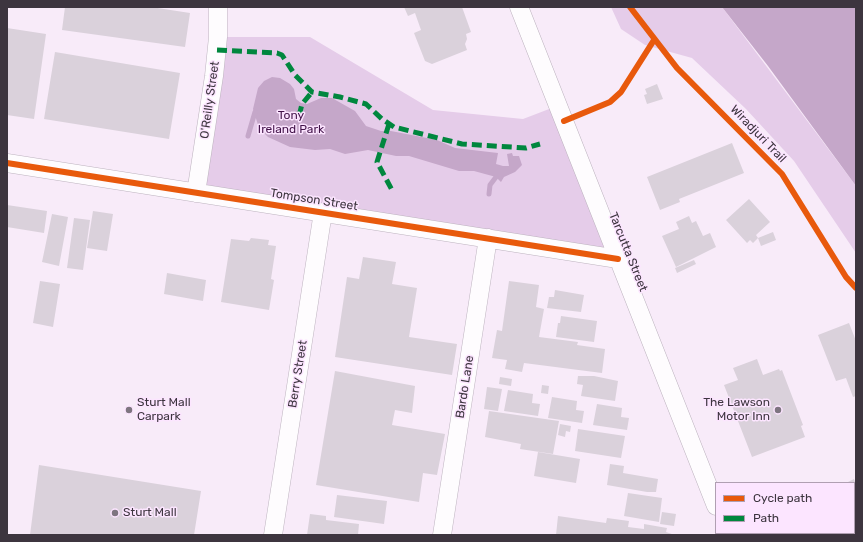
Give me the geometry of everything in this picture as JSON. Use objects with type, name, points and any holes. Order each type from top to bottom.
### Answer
[{"type":"street","name":"O'Reilly Street","points":[[196,192],[214,76],[218,37],[218,7]]},
{"type":"street","name":"Tarcutta Street","points":[[519,7],[715,503]]},
{"type":"street","name":"Tompson Street","points":[[7,163],[618,258]]},
{"type":"street","name":"Berry Street","points":[[273,535],[322,212]]},
{"type":"street","name":"Bardo Lane","points":[[442,535],[488,238]]},
{"type":"green space","points":[[611,7],[722,7],[856,186],[856,253],[794,161],[746,109],[692,58],[645,45],[621,29]]},
{"type":"green space","name":"Tony Ireland Park","points":[[218,37],[310,37],[433,110],[523,119],[557,106],[617,259],[196,193]]},
{"type":"shaded area","points":[[722,7],[856,7],[856,186],[768,66]]},
{"type":"shaded area","points":[[272,77],[280,78],[290,84],[294,89],[296,99],[301,103],[307,104],[321,98],[332,98],[355,111],[366,126],[381,131],[391,131],[437,140],[455,148],[498,153],[496,164],[503,166],[509,166],[507,154],[512,153],[513,156],[519,156],[522,165],[515,172],[504,177],[501,182],[496,177],[474,171],[459,171],[409,156],[396,156],[368,150],[345,154],[330,149],[315,150],[290,147],[268,137],[259,128],[253,109],[258,88],[264,81]]},
{"type":"building","points":[[65,7],[151,7],[190,13],[185,47],[62,30]]},
{"type":"building","points":[[404,7],[462,7],[471,32],[466,34],[467,39],[465,44],[467,50],[432,64],[425,61],[414,33],[421,30],[415,13],[408,16]]},
{"type":"building","points":[[7,28],[46,34],[34,119],[7,115]]},
{"type":"building","points":[[55,52],[180,73],[169,139],[44,119]]},
{"type":"building","points":[[657,84],[663,99],[647,104],[644,95],[647,94],[645,89]]},
{"type":"building","points":[[732,143],[744,173],[679,199],[680,202],[660,210],[647,177]]},
{"type":"building","points":[[749,199],[770,222],[756,235],[758,238],[753,243],[750,240],[747,243],[726,220]]},
{"type":"building","points":[[7,205],[47,211],[44,233],[7,227]]},
{"type":"building","points":[[93,211],[113,214],[107,251],[87,248]]},
{"type":"building","points":[[52,214],[68,217],[59,266],[42,262]]},
{"type":"building","points":[[689,216],[692,223],[696,221],[703,236],[710,233],[716,247],[676,267],[662,236],[679,229],[676,222]]},
{"type":"building","points":[[74,218],[90,220],[83,270],[67,268]]},
{"type":"building","points":[[773,232],[776,240],[761,246],[758,238]]},
{"type":"building","points":[[251,238],[269,240],[268,245],[276,246],[271,279],[274,280],[269,310],[221,302],[231,239],[249,241]]},
{"type":"building","points":[[363,257],[396,262],[392,284],[417,288],[409,337],[457,344],[452,375],[335,357],[347,277],[359,279]]},
{"type":"building","points":[[694,260],[696,264],[677,273],[675,268]]},
{"type":"building","points":[[167,273],[206,280],[203,301],[164,294]]},
{"type":"building","points":[[40,281],[60,284],[53,327],[33,323]]},
{"type":"building","points":[[509,281],[539,285],[536,307],[544,309],[539,337],[578,342],[577,345],[605,349],[602,373],[524,363],[522,372],[505,369],[507,360],[492,358],[497,330],[502,331]]},
{"type":"building","points":[[555,290],[584,295],[581,312],[547,308],[549,297],[554,297]]},
{"type":"building","points":[[561,316],[597,321],[594,342],[556,337],[558,323],[560,323]]},
{"type":"building","points":[[849,323],[856,341],[856,396],[853,397],[846,378],[836,381],[818,335]]},
{"type":"building","points":[[757,359],[763,375],[779,369],[780,371],[782,370],[803,425],[801,426],[805,437],[752,457],[724,385],[738,380],[733,368]]},
{"type":"building","points":[[335,371],[415,386],[412,413],[395,410],[392,425],[445,434],[437,475],[423,473],[419,502],[316,485]]},
{"type":"building","points":[[578,376],[594,376],[618,381],[615,401],[581,396],[583,385],[577,384]]},
{"type":"building","points":[[500,377],[512,379],[511,386],[499,384]]},
{"type":"building","points":[[542,385],[549,386],[548,394],[541,393]]},
{"type":"building","points":[[487,387],[502,389],[498,411],[484,409]]},
{"type":"building","points":[[508,390],[533,394],[532,403],[540,404],[538,416],[504,411]]},
{"type":"building","points":[[552,397],[577,401],[576,410],[584,411],[582,423],[548,418]]},
{"type":"building","points":[[597,404],[622,408],[621,417],[629,418],[627,430],[593,425]]},
{"type":"building","points":[[489,411],[559,421],[553,454],[520,449],[521,444],[485,437]]},
{"type":"building","points":[[560,424],[571,426],[570,432],[566,431],[565,437],[558,435]]},
{"type":"building","points":[[578,429],[625,436],[621,458],[575,451]]},
{"type":"building","points":[[538,452],[580,459],[576,483],[534,476]]},
{"type":"building","points":[[610,464],[624,466],[623,473],[658,479],[656,492],[647,492],[607,485]]},
{"type":"building","name":"Sturt Mall","points":[[39,465],[201,491],[194,535],[30,535]]},
{"type":"building","points":[[854,479],[856,484],[855,506],[855,482],[848,482]]},
{"type":"building","points":[[628,493],[662,498],[659,522],[624,516]]},
{"type":"building","points":[[337,495],[387,501],[384,524],[334,517]]},
{"type":"building","points":[[662,512],[676,514],[674,526],[660,524]]},
{"type":"building","points":[[310,514],[326,516],[326,520],[359,524],[358,535],[307,535]]},
{"type":"building","points":[[558,516],[606,523],[607,518],[629,521],[628,527],[644,529],[644,524],[667,528],[666,532],[675,535],[556,535]]},
{"type":"building","points":[[784,534],[810,534],[784,535]]},
{"type":"waterway","points":[[248,136],[255,112]]},
{"type":"waterway","points":[[489,194],[490,185],[496,177]]},
{"type":"marked path","points":[[217,50],[277,53],[282,55],[295,75],[312,92],[366,104],[382,119],[394,127],[462,144],[526,148],[540,144]]},
{"type":"marked path","points":[[299,116],[302,104],[312,92]]},
{"type":"marked path","points":[[389,124],[377,162],[392,190]]},
{"type":"cycle path","name":"Wiradjuri Trail","points":[[630,7],[677,68],[782,174],[846,277],[856,288]]},
{"type":"cycle path","points":[[564,121],[610,102],[621,92],[654,40]]},
{"type":"cycle path","points":[[7,163],[618,259]]},
{"type":"place","name":"Sturt Mall Carpark","points":[[129,410]]},
{"type":"place","name":"The Lawson Motor Inn","points":[[778,410]]},
{"type":"place","name":"Sturt Mall","points":[[115,513]]}]
